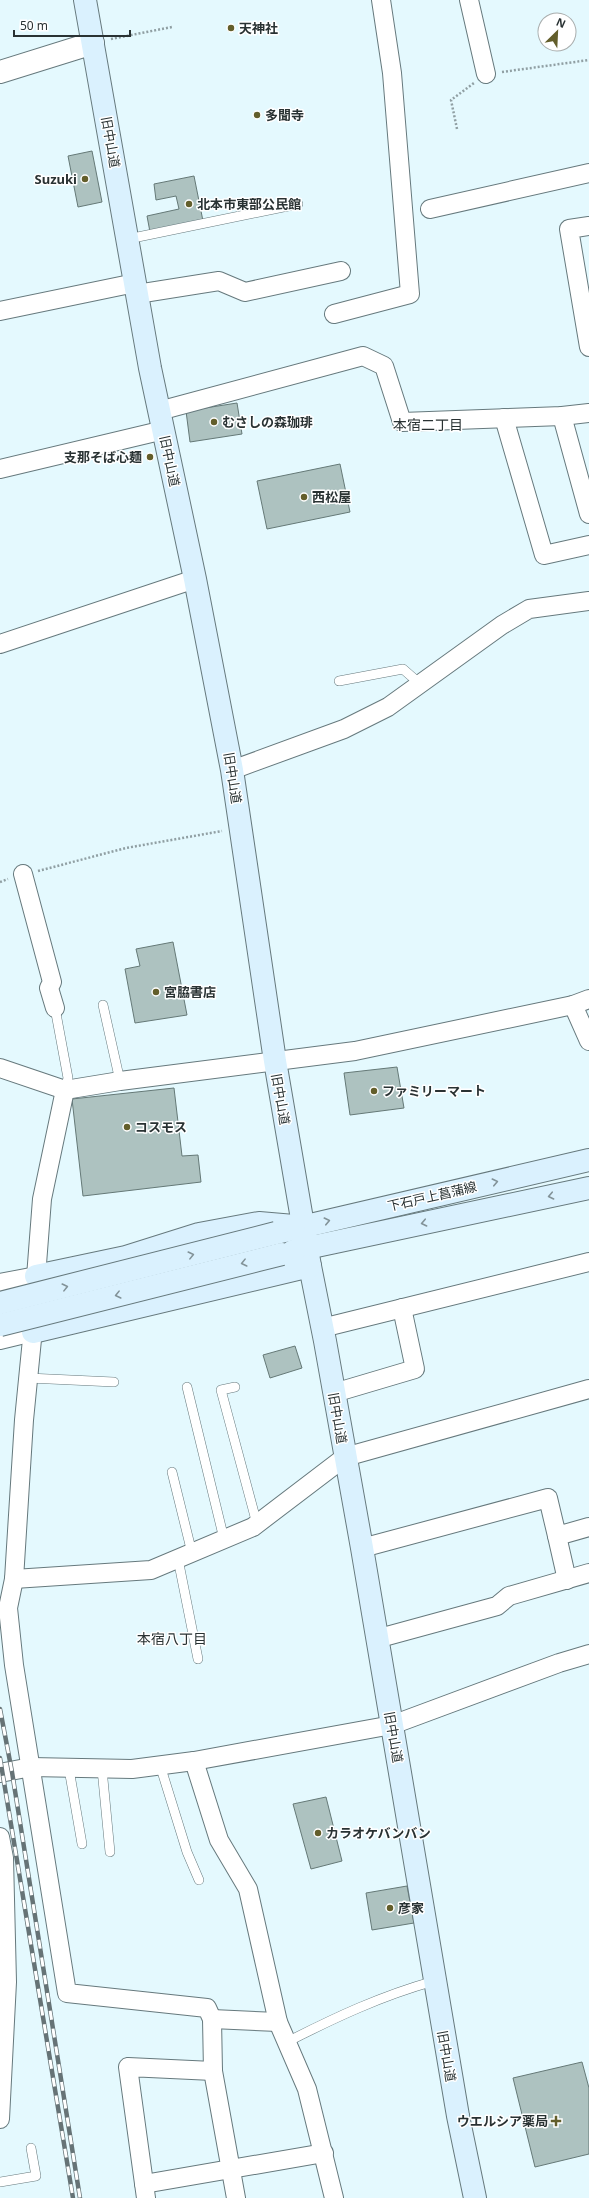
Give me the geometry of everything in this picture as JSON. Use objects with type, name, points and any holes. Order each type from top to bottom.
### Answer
[{"type":"main road","name":"旧中山道","points":[[85,0],[161,421],[195,579],[232,770],[275,1061],[306,1247],[362,1548],[434,1981],[458,2116],[475,2198]]},
{"type":"main road","name":"下石戸上菖蒲線","points":[[0,1325],[282,1254],[589,1160]]},
{"type":"main road","name":"下石戸上菖蒲線","points":[[0,1303],[276,1233],[306,1247],[589,1188]]},
{"type":"main road","points":[[36,1276],[126,1257],[199,1234],[259,1223],[306,1247]]},
{"type":"main road","points":[[33,1332],[306,1247]]},
{"type":"street","points":[[334,314],[410,294],[392,72],[381,0]]},
{"type":"street","points":[[469,0],[486,74]]},
{"type":"street","points":[[0,72],[93,43]]},
{"type":"street","points":[[430,209],[589,173]]},
{"type":"street","points":[[589,226],[570,229],[589,347]]},
{"type":"street","points":[[0,311],[136,289],[219,281],[245,292],[341,271]]},
{"type":"street","points":[[0,468],[161,421],[363,356],[384,366],[402,422],[562,416],[589,413]]},
{"type":"street","points":[[562,416],[589,514]]},
{"type":"street","points":[[504,418],[544,555],[589,545]]},
{"type":"street","points":[[0,644],[195,579]]},
{"type":"street","points":[[232,770],[344,729],[388,707],[419,683],[502,625],[529,609],[589,601]]},
{"type":"street","points":[[23,874],[52,982],[49,988],[55,1008]]},
{"type":"street","points":[[0,1068],[65,1090],[120,1081],[355,1051],[581,1002],[589,1041]]},
{"type":"street","points":[[65,1090],[42,1199],[14,1579],[8,1608],[14,1665],[67,1993],[207,2008],[212,2019],[213,2071],[236,2198]]},
{"type":"street","points":[[322,1328],[589,1262]]},
{"type":"street","points":[[0,1283],[36,1276]]},
{"type":"street","points":[[334,1393],[415,1369],[402,1308]]},
{"type":"street","points":[[0,1340],[33,1332]]},
{"type":"street","points":[[14,1579],[151,1570],[257,1524],[345,1457],[589,1389]]},
{"type":"street","points":[[362,1548],[548,1498],[567,1580]]},
{"type":"street","points":[[557,1536],[589,1527]]},
{"type":"street","points":[[376,1639],[497,1606],[509,1596],[589,1573]]},
{"type":"street","points":[[0,1773],[31,1767],[69,1769],[132,1768],[194,1761],[392,1725],[559,1663],[589,1654]]},
{"type":"street","points":[[194,1761],[219,1840],[248,1889],[278,2022],[307,2089],[334,2198]]},
{"type":"street","points":[[0,1837],[4,1858],[7,1982],[0,2112]]},
{"type":"street","points":[[212,2019],[278,2022]]},
{"type":"street","points":[[213,2071],[128,2067],[145,2191],[231,2170],[324,2153]]},
{"type":"lane","points":[[128,239],[298,204]]},
{"type":"lane","points":[[339,681],[403,669],[419,683]]},
{"type":"lane","points":[[103,1005],[120,1081]]},
{"type":"lane","points":[[55,1008],[68,1078],[65,1090]]},
{"type":"lane","points":[[28,1378],[114,1382]]},
{"type":"lane","points":[[187,1387],[224,1539]]},
{"type":"lane","points":[[235,1387],[221,1390],[257,1524]]},
{"type":"lane","points":[[172,1472],[185,1556],[198,1659]]},
{"type":"lane","points":[[160,1765],[186,1852],[200,1880]]},
{"type":"lane","points":[[69,1769],[82,1844]]},
{"type":"lane","points":[[102,1769],[110,1852]]},
{"type":"lane","points":[[287,2042],[392,1993],[434,1981]]},
{"type":"lane","points":[[0,2182],[36,2176],[31,2148]]},
{"type":"path","points":[[93,43],[172,27]]},
{"type":"path","points":[[457,129],[451,100],[486,74],[589,60]]},
{"type":"path","points":[[0,882],[23,874],[126,848],[240,828]]},
{"type":"building","name":"Suzuki","points":[[92,151],[102,202],[78,207],[68,156]]},
{"type":"building","name":"北本市東部公民館","points":[[194,176],[203,221],[150,232],[147,216],[179,209],[176,196],[156,200],[154,184]]},
{"type":"building","name":"むさしの森珈琲","points":[[237,403],[242,434],[190,442],[186,411]]},
{"type":"building","name":"西松屋","points":[[340,464],[350,512],[267,529],[257,481]]},
{"type":"building","name":"宮脇書店","points":[[173,942],[187,1015],[135,1023],[125,969],[140,966],[136,949]]},
{"type":"building","name":"ファミリーマート","points":[[397,1067],[404,1108],[350,1115],[344,1073]]},
{"type":"building","name":"コスモス","points":[[174,1088],[182,1156],[198,1155],[201,1182],[83,1196],[72,1099]]},
{"type":"building","points":[[295,1346],[302,1368],[270,1378],[263,1355]]},
{"type":"building","name":"カラオケバンバン","points":[[326,1797],[342,1861],[311,1869],[293,1804]]},
{"type":"building","name":"彦家","points":[[407,1886],[414,1923],[372,1930],[366,1893]]},
{"type":"building","name":"ウエルシア薬局","points":[[582,2062],[589,2088],[589,2154],[535,2167],[513,2078]]},
{"type":"railway","points":[[0,1709],[12,1772],[80,2198]]},
{"type":"railway","points":[[0,1758],[73,2198]]},
{"type":"place","name":"天神社","points":[[231,28]]},
{"type":"place","name":"多聞寺","points":[[257,115]]},
{"type":"place","name":"Suzuki","points":[[85,179]]},
{"type":"place","name":"北本市東部公民館","points":[[189,204]]},
{"type":"place","name":"むさしの森珈琲","points":[[214,422]]},
{"type":"place","name":"支那そば心麺","points":[[150,457]]},
{"type":"place","name":"西松屋","points":[[304,497]]},
{"type":"place","name":"宮脇書店","points":[[156,992]]},
{"type":"place","name":"ファミリーマート","points":[[374,1091]]},
{"type":"place","name":"コスモス","points":[[127,1127]]},
{"type":"place","name":"カラオケバンバン","points":[[318,1833]]},
{"type":"place","name":"彦家","points":[[390,1908]]},
{"type":"place","name":"ウエルシア薬局","points":[[556,2121]]},
{"type":"district","name":"本宿二丁目","points":[[428,425]]},
{"type":"district","name":"本宿八丁目","points":[[172,1639]]}]
